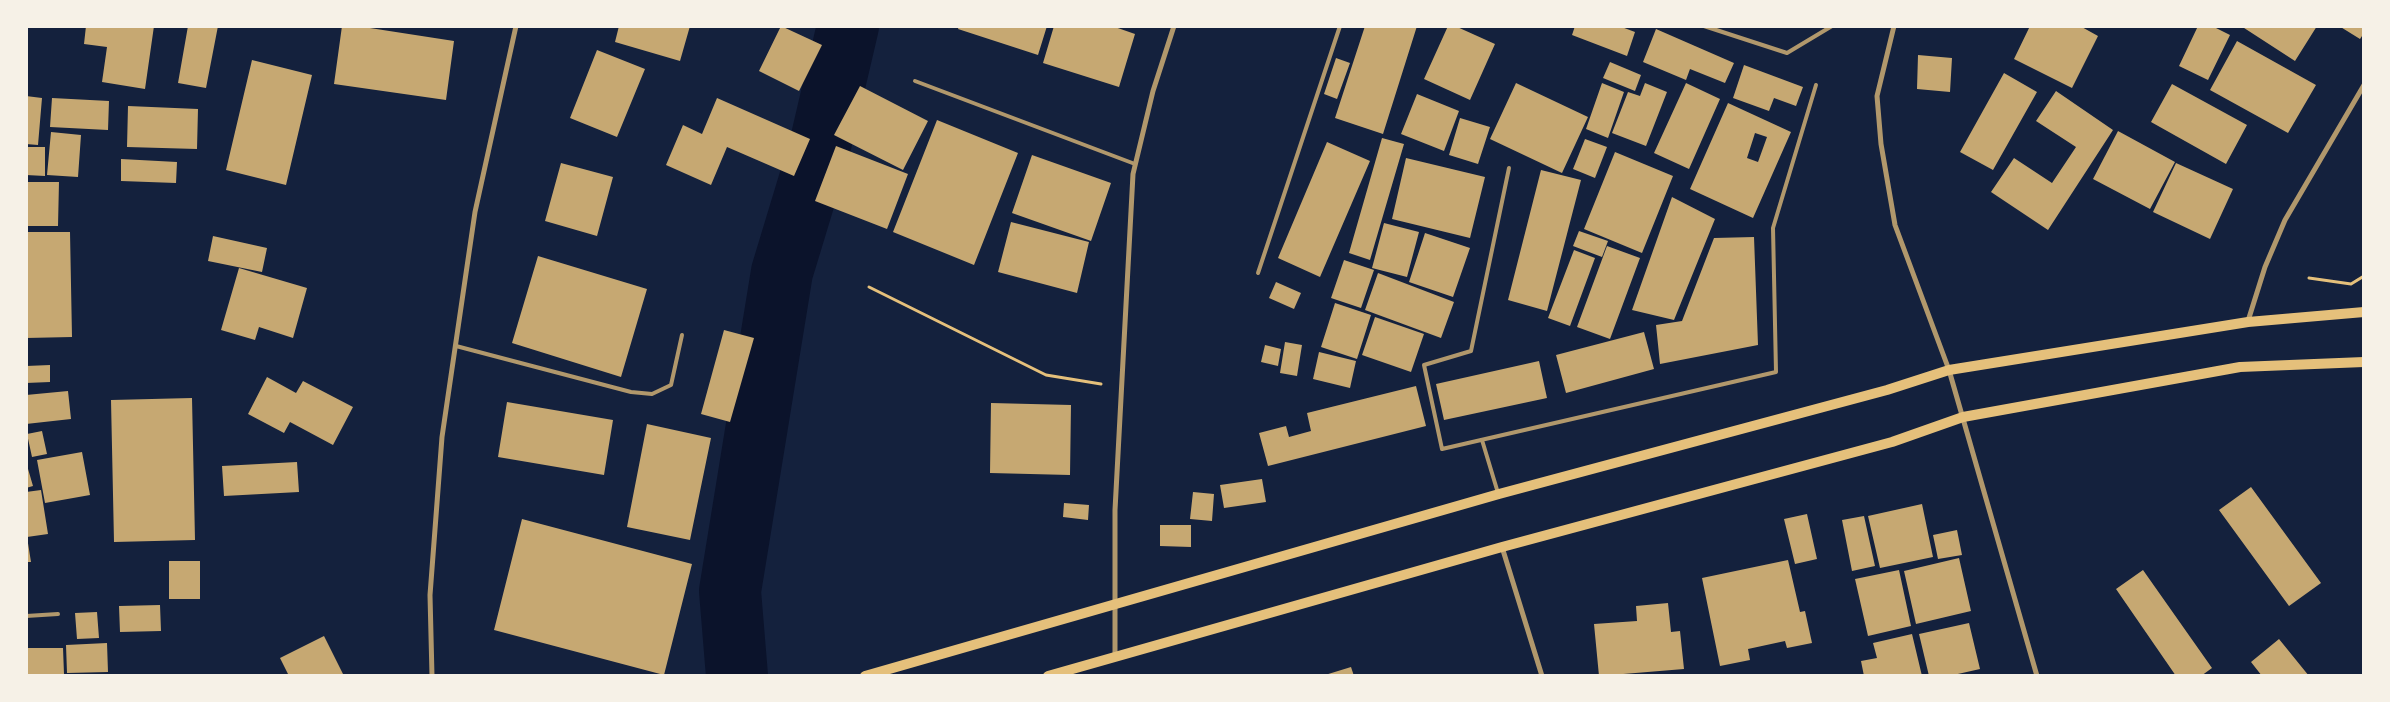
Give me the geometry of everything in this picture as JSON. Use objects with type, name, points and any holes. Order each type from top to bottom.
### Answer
[{"type":"main road","points":[[865,676],[1499,494],[1877,392],[1949,370],[2248,322],[2364,312]]},
{"type":"main road","points":[[1048,676],[1078,672],[1115,658],[1502,547],[1892,442],[1963,417],[2240,367],[2364,362]]},
{"type":"street","points":[[432,676],[430,595],[442,437],[475,212],[516,26]]},
{"type":"street","points":[[1115,658],[1116,510],[1131,192],[1153,91],[1174,26]]},
{"type":"street","points":[[1894,26],[1877,96],[1881,144],[1895,225],[1949,370],[2037,676]]},
{"type":"street","points":[[2248,322],[2265,267],[2286,220],[2364,85]]},
{"type":"street","points":[[1502,547],[1542,676]]},
{"type":"lane","points":[[1258,273],[1340,26]]},
{"type":"lane","points":[[1704,26],[1787,53],[1832,26]]},
{"type":"lane","points":[[915,81],[1136,164]]},
{"type":"lane","points":[[1509,168],[1471,352],[1424,365],[1442,449],[1776,372],[1773,228],[1816,85]]},
{"type":"lane","points":[[456,346],[631,392],[652,394],[671,385],[682,335]]},
{"type":"lane","points":[[1482,440],[1499,494]]},
{"type":"lane","points":[[26,616],[58,614]]},
{"type":"lane","points":[[253,676],[261,676]]},
{"type":"path","points":[[2309,278],[2351,284],[2364,276]]},
{"type":"path","points":[[869,287],[1046,376],[1121,387]]},
{"type":"building","points":[[86,26],[154,26],[145,89],[102,82],[107,47],[84,44]]},
{"type":"building","points":[[188,26],[218,26],[206,88],[178,83]]},
{"type":"building","points":[[342,26],[357,26],[454,41],[446,100],[334,84]]},
{"type":"building","points":[[619,26],[690,26],[680,61],[615,42]]},
{"type":"building","points":[[781,26],[822,45],[799,91],[759,71]]},
{"type":"building","points":[[959,26],[1047,26],[1038,55],[958,29]]},
{"type":"building","points":[[1054,26],[1112,26],[1135,34],[1119,87],[1043,63]]},
{"type":"building","points":[[1365,26],[1417,26],[1383,134],[1335,118]]},
{"type":"building","points":[[1448,26],[1455,26],[1495,44],[1470,100],[1424,79]]},
{"type":"building","points":[[1575,26],[1619,26],[1635,32],[1627,56],[1572,35]]},
{"type":"building","points":[[2030,26],[2080,26],[2098,36],[2072,88],[2014,59]]},
{"type":"building","points":[[2198,26],[2212,26],[2230,35],[2208,80],[2179,66]]},
{"type":"building","points":[[2241,26],[2317,26],[2295,61]]},
{"type":"building","points":[[2339,26],[2364,26],[2364,33],[2360,39]]},
{"type":"building","points":[[1656,29],[1734,63],[1725,83],[1690,69],[1686,80],[1643,62]]},
{"type":"building","points":[[2237,41],[2316,85],[2288,133],[2210,90]]},
{"type":"building","points":[[597,50],[645,69],[617,137],[570,118]]},
{"type":"building","points":[[1918,55],[1952,58],[1950,92],[1917,89]]},
{"type":"building","points":[[1336,58],[1350,63],[1337,99],[1324,94]]},
{"type":"building","points":[[252,60],[312,75],[286,185],[226,170]]},
{"type":"building","points":[[1610,62],[1641,75],[1635,91],[1603,78]]},
{"type":"building","points":[[1744,65],[1803,87],[1796,106],[1774,98],[1769,111],[1733,98]]},
{"type":"building","points":[[2004,73],[2037,92],[1993,170],[1960,152]]},
{"type":"building","points":[[1516,83],[1588,117],[1562,173],[1490,139]]},
{"type":"building","points":[[1602,83],[1624,92],[1608,138],[1586,129]]},
{"type":"building","points":[[1645,83],[1667,92],[1646,146],[1612,133],[1628,92],[1640,96]]},
{"type":"building","points":[[1686,83],[1720,99],[1689,169],[1654,153]]},
{"type":"building","points":[[2172,84],[2247,125],[2226,164],[2151,122]]},
{"type":"building","points":[[860,86],[928,121],[903,170],[834,135]]},
{"type":"building","points":[[2056,91],[2113,130],[2048,230],[1991,192],[2014,158],[2052,183],[2076,147],[2036,121]]},
{"type":"building","points":[[1417,94],[1459,111],[1444,151],[1401,134]]},
{"type":"building","points":[[26,96],[42,98],[38,145],[26,144]]},
{"type":"building","points":[[52,98],[109,101],[108,130],[50,127]]},
{"type":"building","points":[[717,98],[810,139],[794,176],[727,147],[711,185],[666,165],[683,125],[702,134]]},
{"type":"building","points":[[1728,103],[1791,132],[1753,218],[1690,189]],"holes":[[[1755,133],[1767,137],[1758,162],[1747,158]]]},
{"type":"building","points":[[128,106],[198,109],[197,149],[127,147]]},
{"type":"building","points":[[1460,118],[1490,127],[1478,164],[1449,155]]},
{"type":"building","points":[[937,120],[1018,153],[974,265],[893,232]]},
{"type":"building","points":[[2118,131],[2175,162],[2150,209],[2093,179]]},
{"type":"building","points":[[51,132],[81,135],[78,177],[47,175]]},
{"type":"building","points":[[1382,138],[1404,144],[1370,260],[1349,253]]},
{"type":"building","points":[[1585,139],[1607,147],[1595,178],[1573,169]]},
{"type":"building","points":[[1327,142],[1370,161],[1320,277],[1278,258]]},
{"type":"building","points":[[836,146],[908,174],[887,229],[815,201]]},
{"type":"building","points":[[26,147],[45,147],[45,176],[26,175]]},
{"type":"building","points":[[1615,152],[1673,176],[1642,253],[1584,229]]},
{"type":"building","points":[[1032,155],[1111,183],[1091,241],[1012,213]]},
{"type":"building","points":[[1406,158],[1485,177],[1470,238],[1392,219]]},
{"type":"building","points":[[121,159],[177,162],[176,183],[121,181]]},
{"type":"building","points":[[561,163],[613,177],[597,236],[545,221]]},
{"type":"building","points":[[2176,163],[2233,189],[2210,239],[2153,212]]},
{"type":"building","points":[[1541,170],[1581,180],[1547,311],[1508,300]]},
{"type":"building","points":[[26,182],[59,182],[58,226],[26,226]]},
{"type":"building","points":[[1672,197],[1715,219],[1674,320],[1632,310]]},
{"type":"building","points":[[1011,222],[1089,242],[1077,293],[998,272]]},
{"type":"building","points":[[1384,223],[1419,232],[1407,277],[1372,268]]},
{"type":"building","points":[[1579,231],[1608,241],[1602,257],[1573,246]]},
{"type":"building","points":[[26,232],[70,232],[72,337],[26,338]]},
{"type":"building","points":[[1425,233],[1470,248],[1453,297],[1409,282]]},
{"type":"building","points":[[213,236],[267,248],[262,272],[208,261]]},
{"type":"building","points":[[1754,237],[1758,345],[1660,364],[1656,325],[1682,321],[1714,238]]},
{"type":"building","points":[[1607,246],[1640,258],[1610,339],[1577,327]]},
{"type":"building","points":[[1574,250],[1595,258],[1570,326],[1548,318]]},
{"type":"building","points":[[538,256],[647,289],[621,377],[512,343]]},
{"type":"building","points":[[1344,260],[1374,270],[1361,308],[1331,298]]},
{"type":"building","points":[[239,268],[307,288],[293,338],[259,327],[255,340],[221,330]]},
{"type":"building","points":[[1378,273],[1454,302],[1441,338],[1365,310]]},
{"type":"building","points":[[1276,282],[1301,293],[1294,309],[1269,298]]},
{"type":"building","points":[[1335,303],[1371,315],[1357,359],[1321,347]]},
{"type":"building","points":[[1375,317],[1424,334],[1411,372],[1362,355]]},
{"type":"building","points":[[724,330],[754,338],[730,422],[701,414]]},
{"type":"building","points":[[1644,332],[1654,369],[1566,393],[1556,355]]},
{"type":"building","points":[[1285,342],[1302,345],[1297,376],[1280,373]]},
{"type":"building","points":[[1265,345],[1281,349],[1278,366],[1261,362]]},
{"type":"building","points":[[1319,352],[1356,361],[1350,388],[1313,379]]},
{"type":"building","points":[[1539,361],[1547,398],[1444,420],[1436,384]]},
{"type":"building","points":[[50,365],[50,382],[26,383],[26,366]]},
{"type":"building","points":[[267,377],[296,393],[303,381],[353,407],[333,445],[290,422],[284,433],[248,414]]},
{"type":"building","points":[[1416,386],[1426,426],[1268,466],[1259,433],[1286,426],[1289,437],[1311,431],[1307,413]]},
{"type":"building","points":[[68,391],[71,419],[26,424],[26,395]]},
{"type":"building","points":[[192,398],[195,540],[114,542],[111,400]]},
{"type":"building","points":[[507,402],[613,420],[604,475],[498,457]]},
{"type":"building","points":[[991,403],[1071,405],[1070,475],[990,473]]},
{"type":"building","points":[[647,424],[711,438],[690,540],[627,527]]},
{"type":"building","points":[[42,431],[47,454],[32,457],[27,434]]},
{"type":"building","points":[[82,452],[90,495],[45,503],[37,460]]},
{"type":"building","points":[[26,462],[33,486],[26,488]]},
{"type":"building","points":[[297,462],[299,492],[224,496],[222,466]]},
{"type":"building","points":[[1262,479],[1266,502],[1224,508],[1220,485]]},
{"type":"building","points":[[2251,487],[2321,583],[2289,606],[2219,510]]},
{"type":"building","points":[[41,490],[48,534],[27,537],[31,562],[26,562],[26,492]]},
{"type":"building","points":[[1193,492],[1214,494],[1212,521],[1190,519]]},
{"type":"building","points":[[1064,503],[1089,505],[1088,520],[1063,517]]},
{"type":"building","points":[[1922,504],[1933,557],[1880,568],[1868,516]]},
{"type":"building","points":[[1807,514],[1817,559],[1795,564],[1784,519]]},
{"type":"building","points":[[1864,516],[1875,566],[1852,571],[1842,520]]},
{"type":"building","points":[[522,519],[692,564],[664,675],[494,630]]},
{"type":"building","points":[[1160,525],[1191,525],[1191,547],[1160,546]]},
{"type":"building","points":[[1957,530],[1962,555],[1938,559],[1933,535]]},
{"type":"building","points":[[1959,558],[1971,611],[1916,624],[1904,571]]},
{"type":"building","points":[[1788,560],[1800,612],[1805,611],[1812,643],[1787,648],[1785,641],[1748,649],[1750,660],[1720,666],[1702,578]]},
{"type":"building","points":[[169,561],[200,561],[200,599],[169,599]]},
{"type":"building","points":[[1899,570],[1911,626],[1868,636],[1855,579]]},
{"type":"building","points":[[2143,570],[2212,668],[2201,676],[2176,676],[2116,589]]},
{"type":"building","points":[[1668,603],[1671,632],[1680,631],[1684,669],[1599,676],[1594,624],[1637,621],[1636,606]]},
{"type":"building","points":[[160,605],[161,631],[120,632],[119,606]]},
{"type":"building","points":[[97,612],[99,638],[77,639],[75,613]]},
{"type":"building","points":[[1969,623],[1980,669],[1949,676],[1929,676],[1919,634]]},
{"type":"building","points":[[1912,634],[1922,676],[1864,676],[1861,661],[1877,658],[1873,643]]},
{"type":"building","points":[[324,636],[344,676],[289,676],[280,658]]},
{"type":"building","points":[[2279,639],[2309,676],[2262,676],[2251,662]]},
{"type":"building","points":[[107,643],[108,672],[67,673],[66,645]]},
{"type":"building","points":[[26,648],[63,648],[64,674],[26,675]]},
{"type":"building","points":[[1351,667],[1354,676],[1325,676],[1325,675]]},
{"type":"waterway","points":[[737,676],[730,591],[782,272],[819,150],[848,26]]}]
